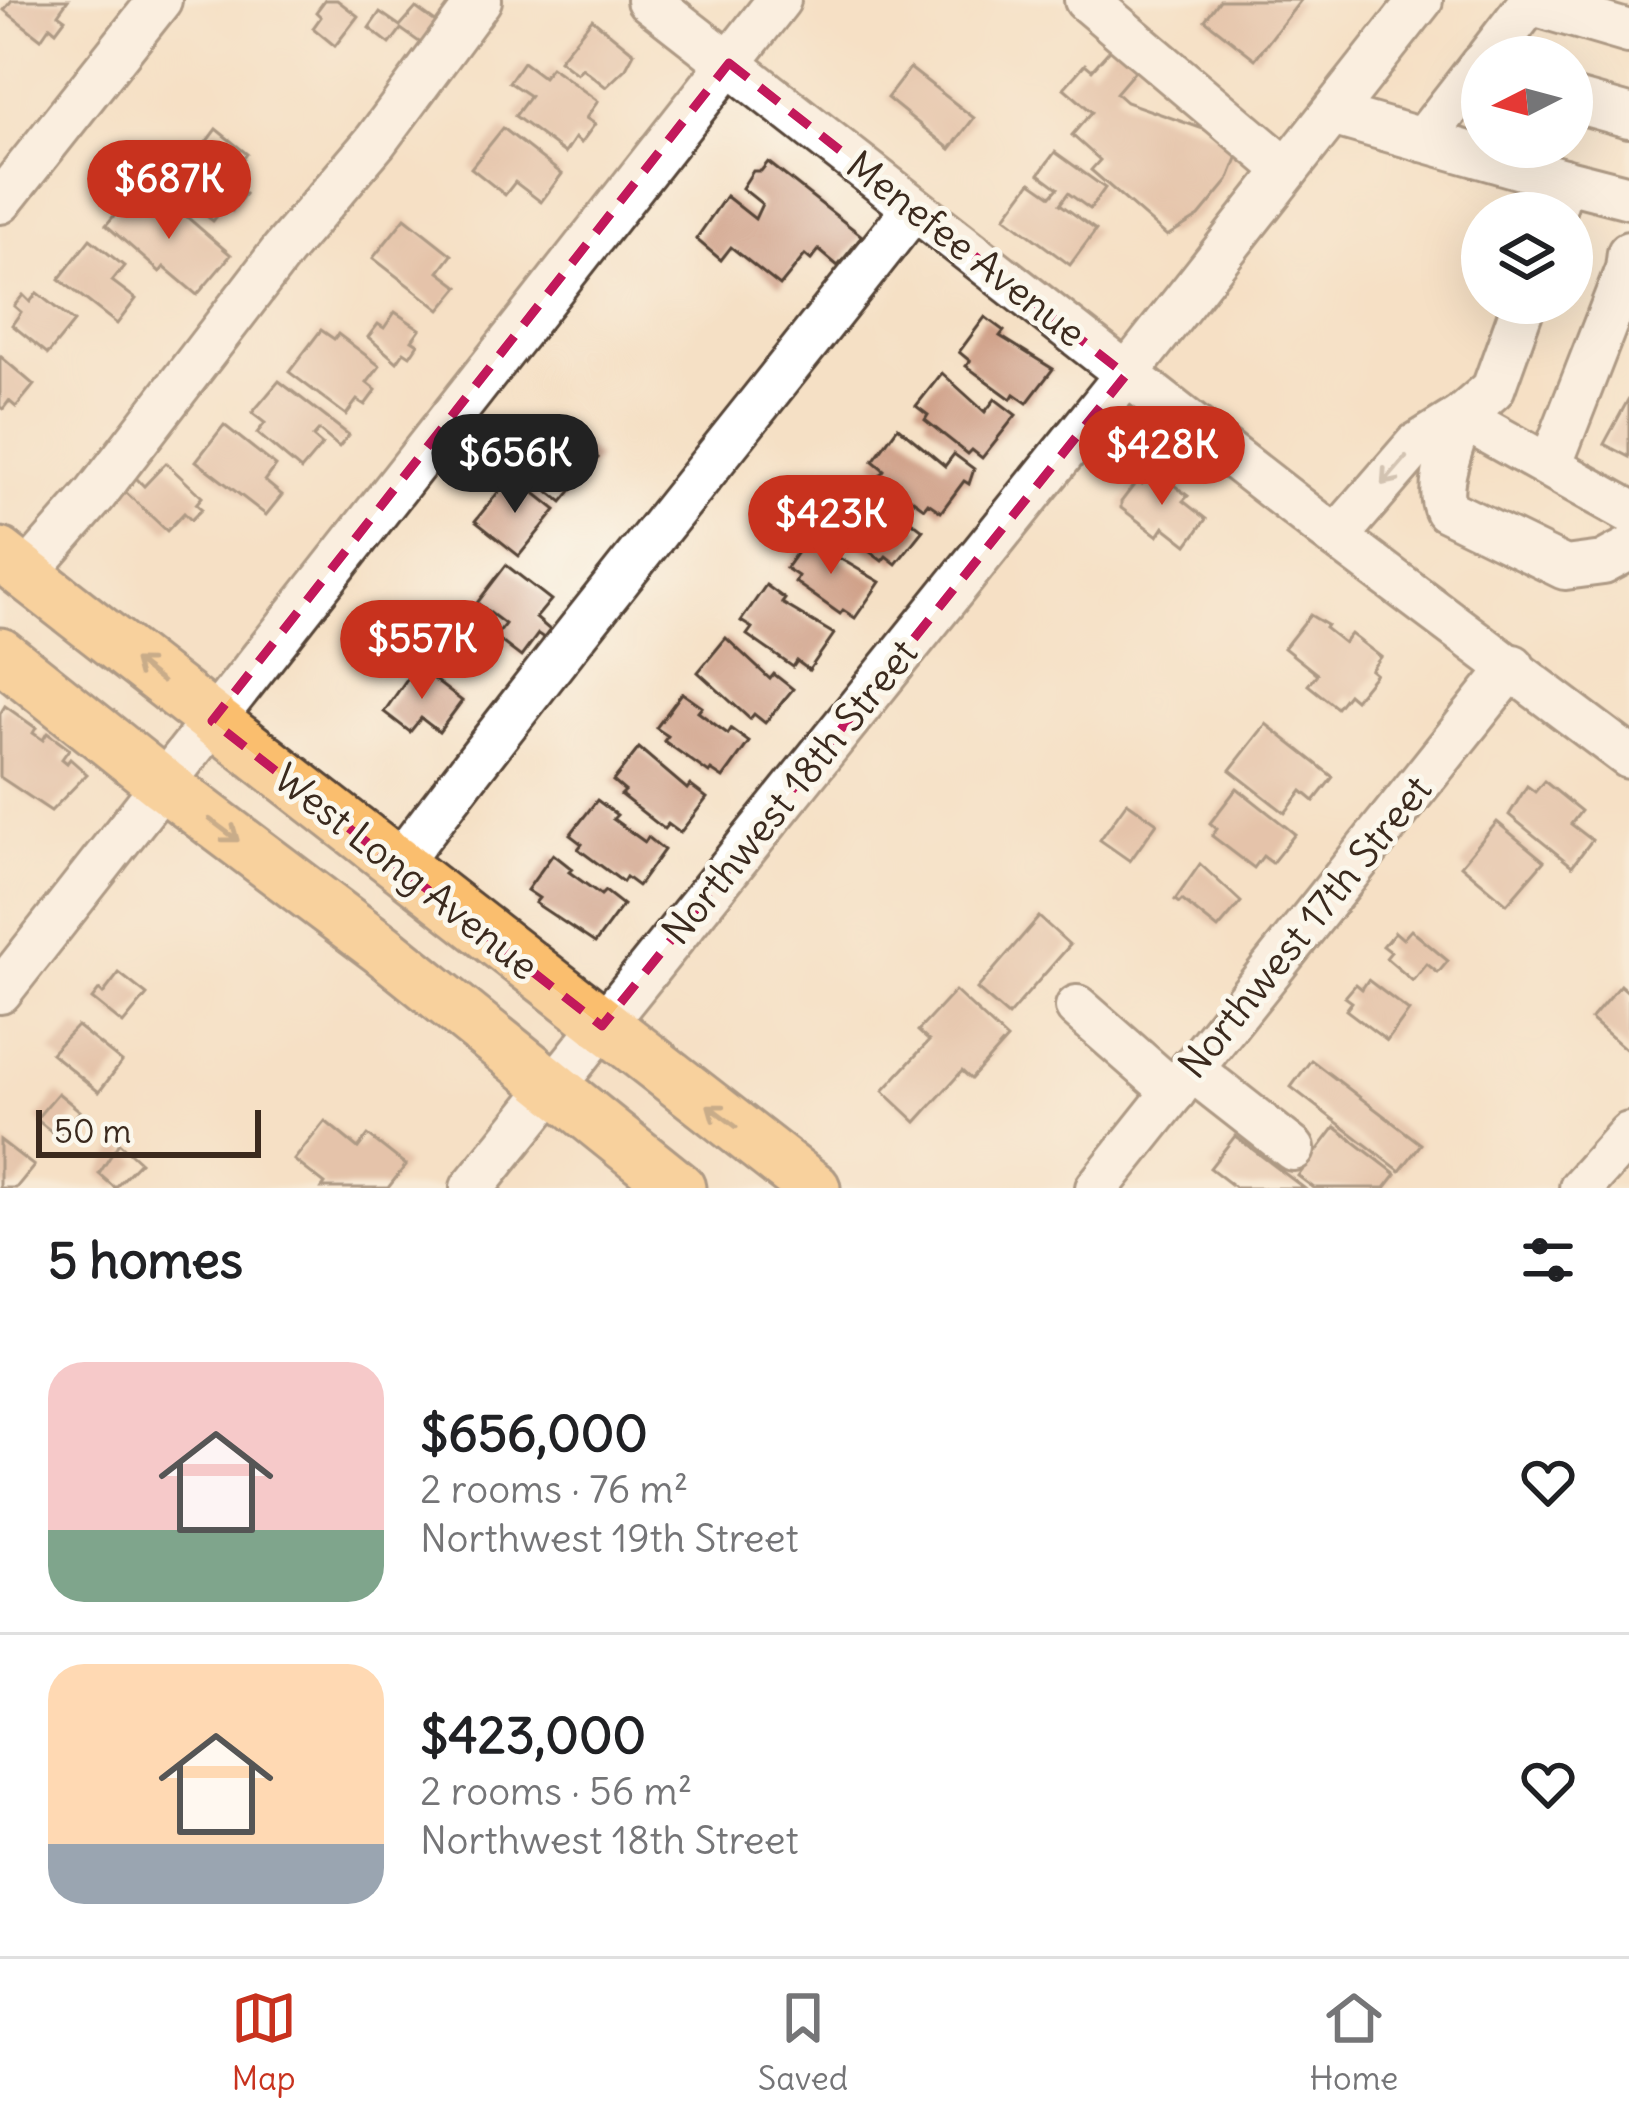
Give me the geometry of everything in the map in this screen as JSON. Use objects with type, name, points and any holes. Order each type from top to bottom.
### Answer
[{"type":"main road","name":"West Long Avenue","points":[[13,564],[814,1188]]},
{"type":"main road","name":"West Long Avenue","points":[[0,654],[382,949],[679,1188]]},
{"type":"street","points":[[0,202],[160,0]]},
{"type":"street","points":[[13,564],[95,495],[284,250],[375,142],[480,0]]},
{"type":"street","name":"Menefee Avenue","points":[[648,0],[1126,375],[1629,757]]},
{"type":"street","points":[[0,992],[778,0]]},
{"type":"street","points":[[1086,0],[1287,170]]},
{"type":"street","name":"Northwest 18th Street","points":[[472,1188],[1421,0]]},
{"type":"street","points":[[1505,36],[1531,2],[1629,32]]},
{"type":"street","points":[[1423,140],[1461,93]]},
{"type":"street","points":[[1593,106],[1629,116]]},
{"type":"street","points":[[1332,113],[1423,140],[1546,192]]},
{"type":"street","points":[[1593,197],[1629,196]]},
{"type":"street","points":[[398,866],[546,668],[914,208]]},
{"type":"street","points":[[1550,466],[1627,269],[1629,253]]},
{"type":"street","points":[[1337,536],[1417,445],[1493,389],[1516,324]]},
{"type":"street","points":[[1461,417],[1629,512]]},
{"type":"street","points":[[1461,417],[1442,489],[1446,510],[1565,568],[1603,563],[1629,549]]},
{"type":"street","name":"Northwest 17th Street","points":[[1097,1188],[1513,666]]},
{"type":"street","points":[[1077,1006],[1182,1080],[1293,1148]]},
{"type":"street","points":[[1581,1188],[1629,1134]]},
{"type":"highlighted area","points":[[729,63],[1126,375],[602,1026],[212,721]]},
{"type":"building","points":[[12,0],[68,0],[58,14],[65,19],[56,31],[50,26],[41,39],[4,10]]},
{"type":"building","points":[[325,0],[337,0],[358,16],[335,46],[313,28]]},
{"type":"building","points":[[1220,0],[1301,0],[1255,59],[1205,20]]},
{"type":"building","points":[[416,8],[437,23],[422,44],[401,29],[390,44],[369,28],[380,12],[400,26]]},
{"type":"building","points":[[592,19],[634,53],[606,87],[582,68],[577,74],[559,60]]},
{"type":"building","points":[[1117,42],[1141,64],[1116,93],[1126,102],[1243,143],[1228,181],[1199,216],[1167,236],[1091,170],[1100,160],[1072,135],[1092,112],[1064,88],[1085,64],[1092,70]]},
{"type":"building","points":[[523,62],[543,77],[551,67],[598,101],[586,118],[595,124],[581,143],[575,138],[565,153],[515,116],[530,96],[509,82]]},
{"type":"building","points":[[910,68],[974,118],[950,149],[887,98]]},
{"type":"building","points":[[503,128],[562,174],[541,202],[515,182],[505,195],[471,168]]},
{"type":"building","points":[[216,129],[247,154],[227,180],[245,194],[232,211],[225,206],[213,221],[162,182],[180,159],[189,165]]},
{"type":"building","points":[[1055,152],[1105,188],[1090,209],[1068,193],[1060,204],[1096,230],[1070,265],[1005,217],[1031,182],[1051,196],[1058,188],[1039,174]]},
{"type":"building","points":[[768,162],[862,236],[838,266],[819,250],[811,260],[805,255],[780,286],[731,247],[721,260],[696,239],[726,196],[755,219],[762,204],[742,188],[753,171],[761,171]]},
{"type":"building","points":[[135,191],[169,220],[179,210],[231,255],[197,295],[164,267],[160,272],[106,225]]},
{"type":"building","points":[[405,218],[452,255],[439,272],[459,287],[440,310],[373,258]]},
{"type":"building","points":[[90,239],[124,266],[112,281],[136,299],[117,324],[59,279]]},
{"type":"building","points":[[37,293],[74,322],[48,354],[12,325],[21,312],[14,306],[23,295],[30,302]]},
{"type":"building","points":[[395,312],[420,329],[412,340],[418,344],[410,356],[404,352],[397,362],[368,337],[378,324],[384,328]]},
{"type":"building","points":[[985,317],[1004,331],[1000,336],[1053,369],[1027,403],[1014,394],[1011,399],[966,366],[970,361],[959,352]]},
{"type":"building","points":[[321,330],[334,339],[338,334],[380,366],[367,383],[376,390],[365,405],[357,400],[346,415],[289,372]]},
{"type":"building","points":[[0,356],[34,385],[16,407],[9,401],[0,407]]},
{"type":"building","points":[[942,373],[985,412],[995,399],[1016,415],[982,458],[972,450],[968,454],[925,420],[928,415],[916,406]]},
{"type":"building","points":[[279,381],[349,435],[339,447],[319,430],[313,437],[322,445],[301,470],[257,433],[265,423],[252,413]]},
{"type":"building","points":[[1629,398],[1629,457],[1604,444]]},
{"type":"building","points":[[554,423],[598,458],[562,502],[518,467]]},
{"type":"building","points":[[224,425],[276,466],[265,481],[282,495],[266,515],[196,461]]},
{"type":"building","points":[[898,427],[945,466],[954,454],[974,469],[969,484],[964,481],[941,512],[928,503],[924,508],[880,476],[884,470],[873,461]]},
{"type":"building","points":[[166,463],[202,497],[196,504],[202,509],[191,520],[184,513],[167,531],[118,485],[130,472],[144,486]]},
{"type":"building","points":[[1153,469],[1188,496],[1183,501],[1206,519],[1187,545],[1164,527],[1158,536],[1121,508],[1137,481],[1142,484]]},
{"type":"building","points":[[512,475],[556,510],[519,556],[475,521]]},
{"type":"building","points":[[856,479],[923,530],[896,564],[886,556],[882,561],[837,527],[841,523],[830,514]]},
{"type":"building","points":[[812,531],[833,547],[829,552],[880,582],[855,618],[843,610],[840,614],[795,582],[798,576],[786,568]]},
{"type":"building","points":[[506,565],[551,600],[536,618],[550,630],[544,638],[538,634],[521,657],[495,637],[505,624],[477,603]]},
{"type":"building","points":[[766,585],[785,599],[782,603],[834,634],[809,670],[797,661],[793,667],[747,635],[752,628],[741,621]]},
{"type":"building","points":[[1310,615],[1344,643],[1351,634],[1381,657],[1371,670],[1376,674],[1355,700],[1348,694],[1337,708],[1308,685],[1317,674],[1284,648]]},
{"type":"building","points":[[726,638],[770,679],[774,674],[793,689],[765,723],[754,714],[750,719],[698,672]]},
{"type":"building","points":[[416,666],[462,701],[439,732],[421,718],[410,732],[384,712]]},
{"type":"building","points":[[682,693],[728,734],[731,729],[749,742],[723,778],[664,741],[668,736],[656,728]]},
{"type":"building","points":[[5,706],[36,728],[33,733],[43,740],[47,733],[69,749],[62,759],[67,763],[70,759],[87,774],[51,811],[0,777],[0,714]]},
{"type":"building","points":[[1266,724],[1333,777],[1314,801],[1302,791],[1285,813],[1230,770]]},
{"type":"building","points":[[639,748],[687,789],[690,785],[707,798],[680,833],[668,824],[664,829],[621,795],[625,791],[613,781]]},
{"type":"building","points":[[1544,781],[1581,811],[1571,824],[1592,840],[1572,866],[1509,815],[1527,786],[1535,792]]},
{"type":"building","points":[[1237,788],[1295,834],[1272,863],[1263,856],[1254,868],[1212,836],[1217,829],[1210,823]]},
{"type":"building","points":[[597,800],[617,815],[613,819],[664,850],[638,886],[626,877],[623,882],[578,849],[582,844],[570,835]]},
{"type":"building","points":[[1127,802],[1157,823],[1130,861],[1100,840]]},
{"type":"building","points":[[1497,822],[1544,861],[1507,904],[1461,865]]},
{"type":"building","points":[[553,854],[572,869],[569,872],[623,905],[595,943],[535,903],[539,898],[527,890]]},
{"type":"building","points":[[1200,864],[1241,902],[1218,929],[1182,900],[1175,900]]},
{"type":"building","points":[[1039,917],[1070,945],[1008,1016],[977,989]]},
{"type":"building","points":[[1411,930],[1448,961],[1438,973],[1427,964],[1413,981],[1386,958],[1391,952],[1383,946],[1395,932],[1403,939]]},
{"type":"building","points":[[119,973],[147,995],[123,1024],[92,999],[99,990],[103,994]]},
{"type":"building","points":[[1368,980],[1409,1011],[1387,1041],[1346,1010],[1352,1002],[1345,997],[1356,984],[1362,989]]},
{"type":"building","points":[[1620,985],[1629,993],[1629,1052],[1591,1019]]},
{"type":"building","points":[[955,991],[1007,1039],[971,1079],[962,1071],[916,1122],[883,1091],[929,1041],[918,1031]]},
{"type":"building","points":[[77,1026],[122,1062],[99,1092],[51,1053]]},
{"type":"building","points":[[1311,1060],[1421,1144],[1400,1171],[1291,1087]]},
{"type":"building","points":[[58,1093],[80,1111],[58,1137],[36,1119]]},
{"type":"building","points":[[325,1121],[358,1148],[368,1135],[406,1165],[388,1188],[322,1188],[325,1184],[294,1160]]},
{"type":"building","points":[[1335,1127],[1396,1174],[1385,1188],[1314,1188],[1298,1176]]},
{"type":"building","points":[[1235,1136],[1304,1188],[1236,1188],[1210,1168]]},
{"type":"building","points":[[0,1140],[34,1166],[16,1188],[0,1188]]},
{"type":"building","points":[[119,1143],[140,1162],[115,1188],[99,1174]]}]
